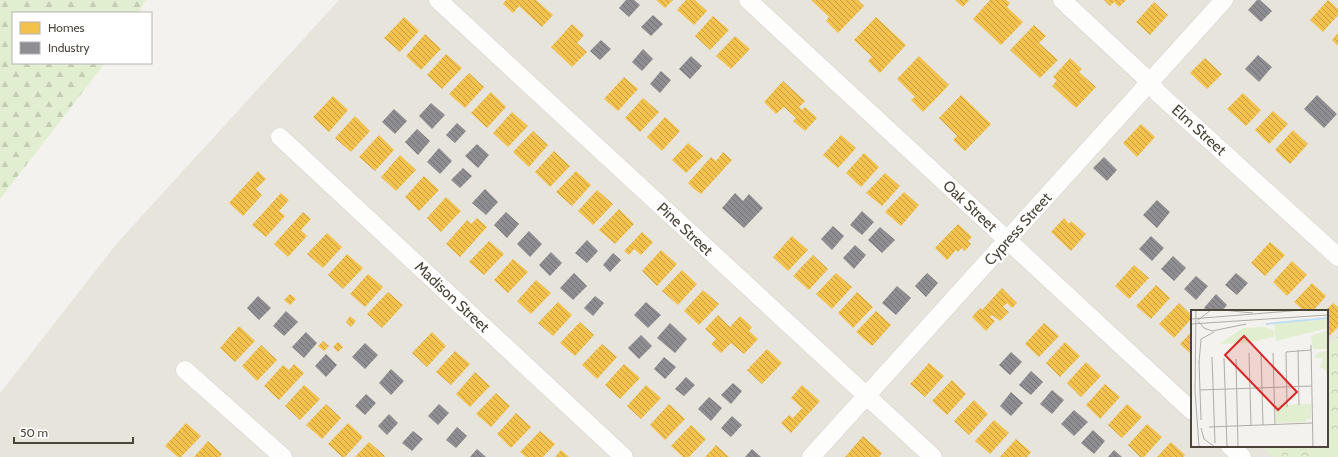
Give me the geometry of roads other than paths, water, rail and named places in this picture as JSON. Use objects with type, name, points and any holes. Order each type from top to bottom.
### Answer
[{"type":"street","name":"Pine Street","points":[[438,0],[933,457]]},
{"type":"street","name":"Oak Street","points":[[748,0],[1191,410]]},
{"type":"street","name":"Elm Street","points":[[1062,0],[1150,82],[1158,93],[1338,257]]},
{"type":"street","name":"Cypress Street","points":[[811,457],[1224,0]]},
{"type":"street","name":"Madison Street","points":[[280,137],[624,457]]},
{"type":"street","points":[[185,370],[283,457]]},
{"type":"street","points":[[1231,447],[1242,457]]}]
